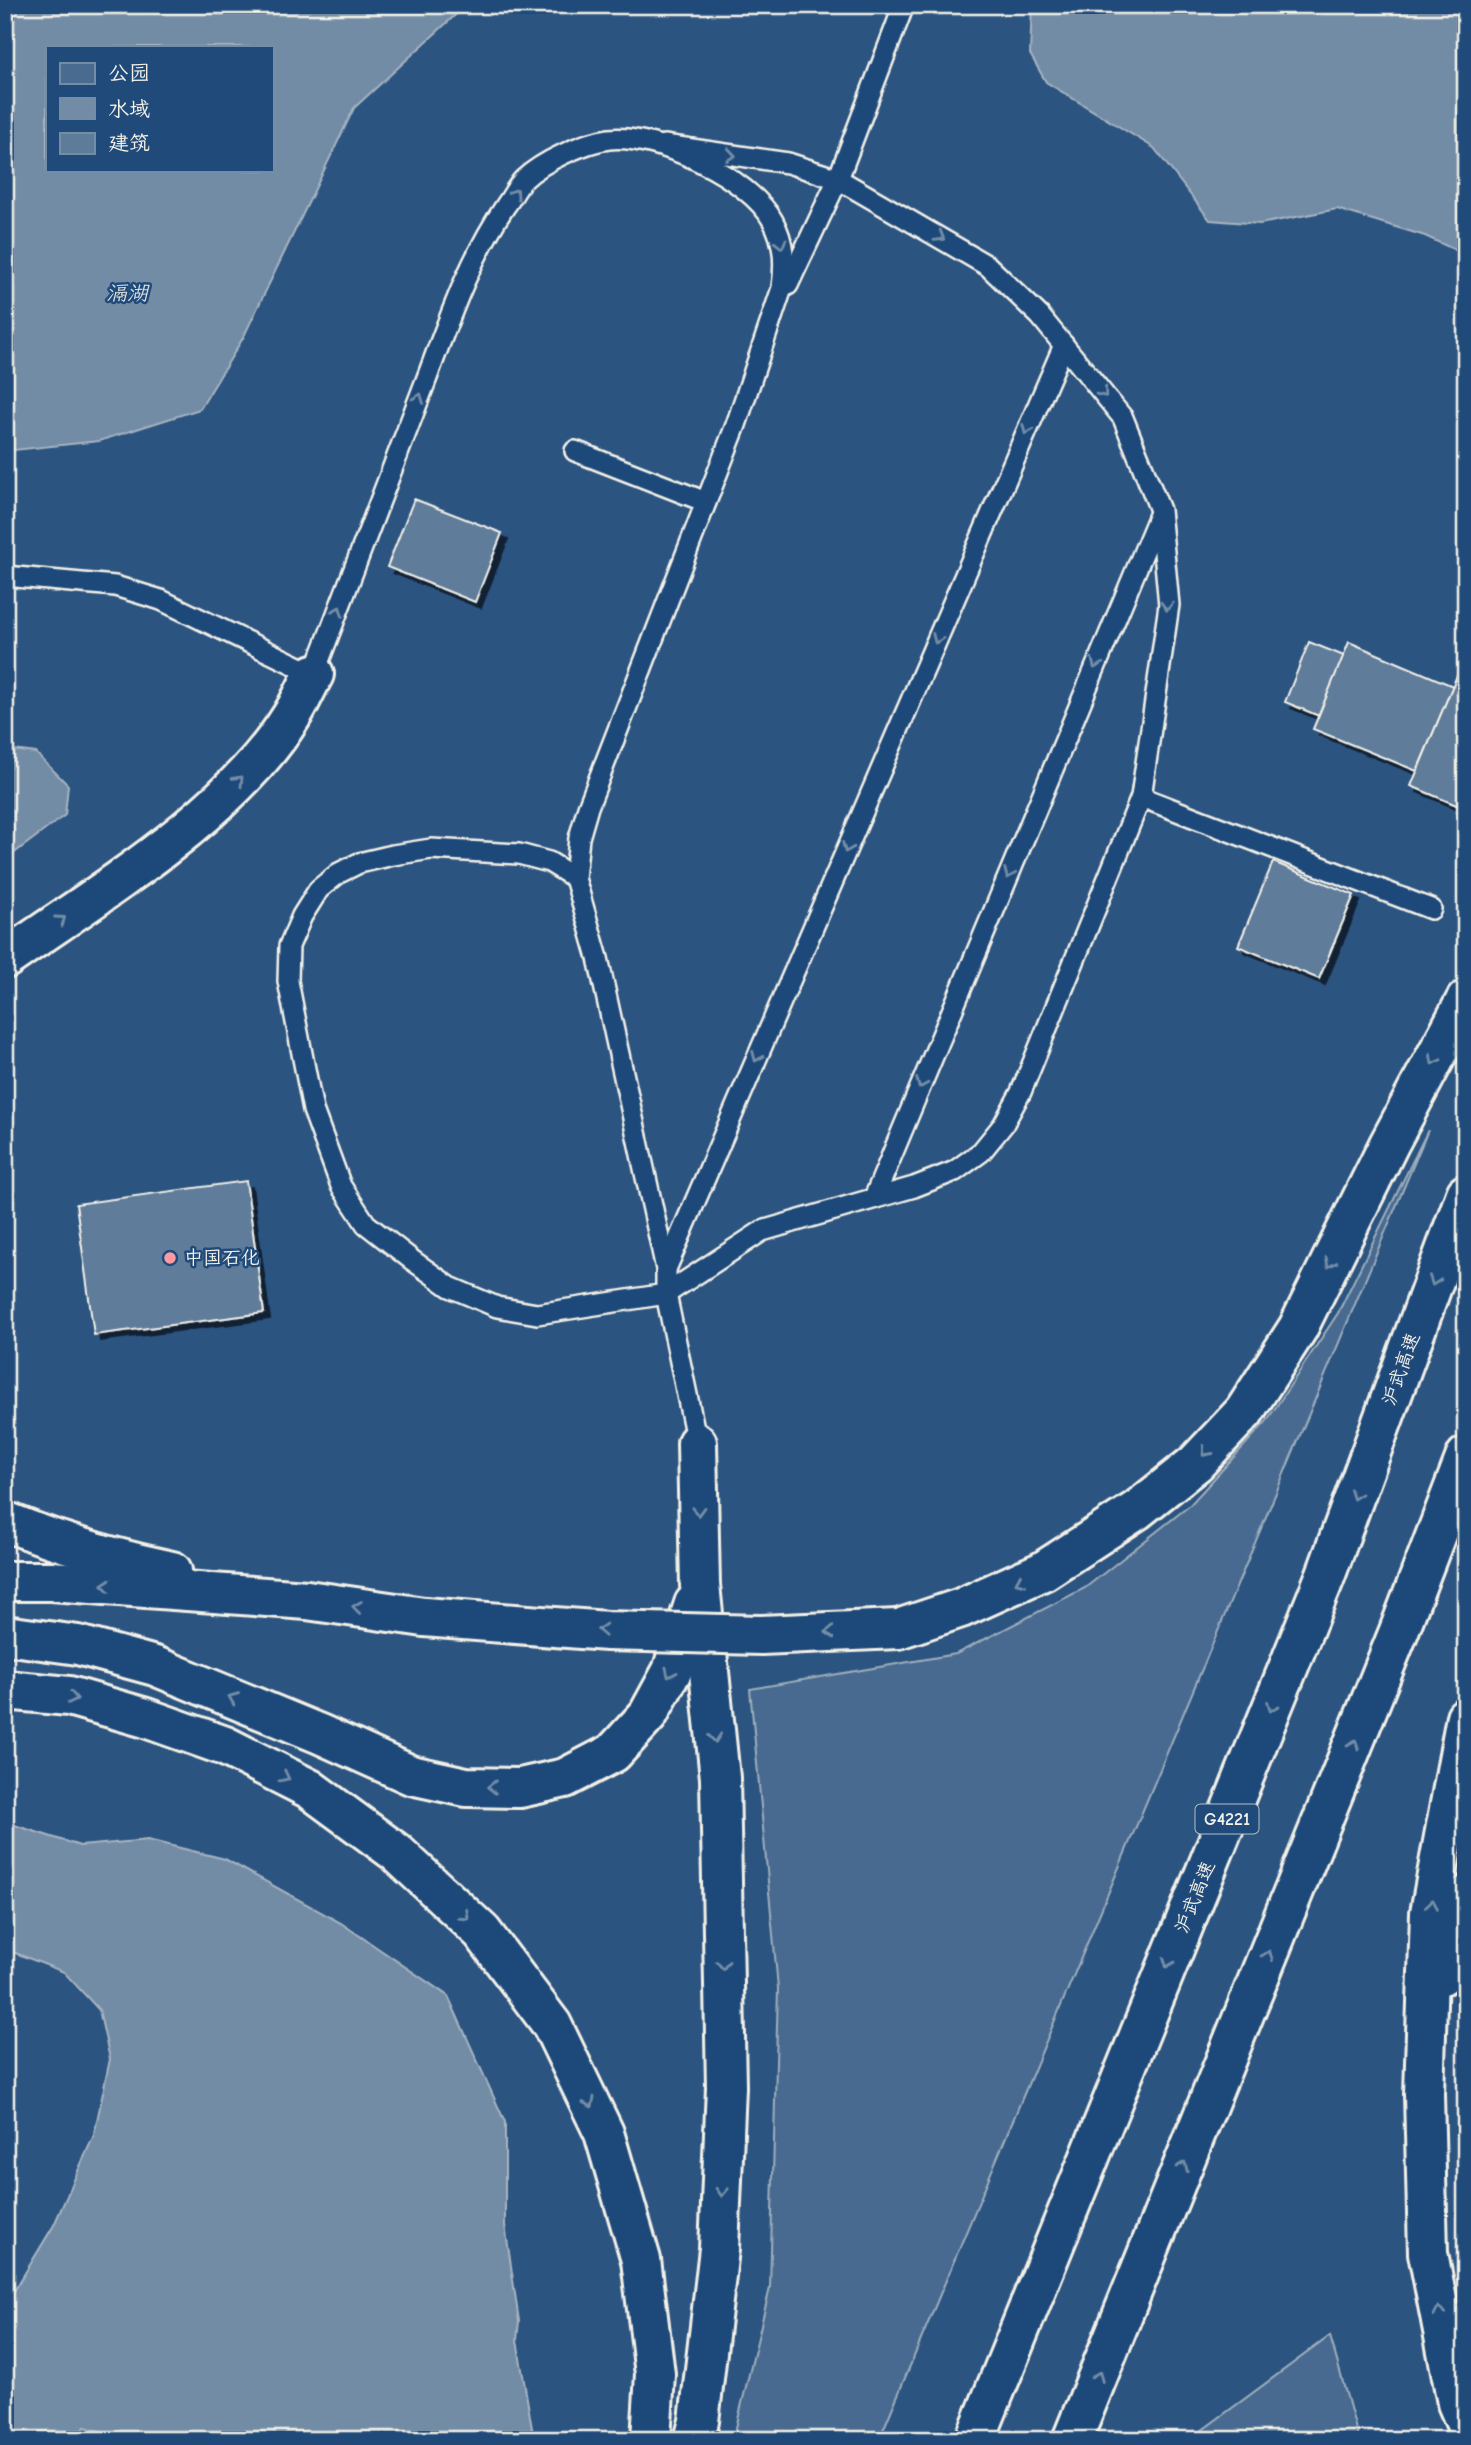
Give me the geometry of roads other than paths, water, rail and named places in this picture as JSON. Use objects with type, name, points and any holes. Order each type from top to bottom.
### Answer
[{"type":"highway","points":[[5,959],[149,858],[215,806],[260,758],[291,717],[314,674]]},
{"type":"highway","points":[[5,1521],[35,1534],[127,1561],[307,1600],[424,1617],[607,1631],[761,1635],[898,1629],[961,1608],[1044,1571],[1138,1510],[1196,1463],[1244,1412],[1298,1328],[1389,1144],[1466,1000]]},
{"type":"highway","name":"沪武高速","points":[[975,2440],[1320,1590],[1466,1195]]},
{"type":"highway","points":[[694,2440],[699,2421],[719,2249],[726,2087],[720,1778],[700,1585],[697,1443]]},
{"type":"highway","points":[[1072,2440],[1399,1631],[1466,1455]]},
{"type":"highway","points":[[5,1581],[51,1581],[307,1600]]},
{"type":"highway","points":[[5,1635],[78,1645],[155,1666],[411,1775],[466,1787],[520,1788],[565,1778],[613,1753],[648,1715],[672,1671],[700,1585]]},
{"type":"highway","points":[[5,1690],[69,1696],[146,1718],[237,1752],[310,1789],[397,1853],[482,1932],[552,2025],[604,2133],[641,2260],[654,2374],[651,2440]]},
{"type":"highway","points":[[1466,1717],[1430,1913],[1424,2094],[1428,2253],[1457,2403],[1466,2424]]},
{"type":"highway","points":[[1424,2094],[1444,1962],[1466,1896]]},
{"type":"lane","points":[[773,317],[838,179],[904,5]]},
{"type":"lane","points":[[5,576],[115,586],[150,597],[314,674],[458,297],[491,228],[524,179],[573,148],[611,139],[788,163],[838,179],[988,266],[1040,316],[1123,418],[1160,510],[1169,605],[1141,797],[1021,1092],[1003,1125],[981,1152],[955,1171],[915,1187],[762,1231],[666,1294],[537,1314],[497,1307],[450,1287],[366,1224],[341,1186],[313,1110],[288,981],[289,946],[302,916],[319,889],[339,873],[359,863],[431,849],[519,854],[549,862],[575,878]]},
{"type":"lane","points":[[664,145],[698,160],[761,204],[780,238],[785,265],[782,288],[736,425],[588,807],[579,838],[575,878],[598,958],[666,1269],[666,1294],[697,1443]]},
{"type":"lane","points":[[666,1269],[1064,345]]},
{"type":"lane","points":[[575,451],[706,502]]},
{"type":"lane","points":[[874,1198],[1160,510]]},
{"type":"lane","points":[[1141,797],[1432,909]]},
{"type":"water","name":"滆湖","points":[[5,5],[488,5],[463,8],[354,108],[243,338],[200,409],[99,441],[5,451]]},
{"type":"water","points":[[1032,5],[1466,5],[1466,255],[1425,236],[1337,209],[1260,224],[1210,220],[1154,148],[1046,82],[1030,54]]},
{"type":"water","points":[[5,749],[36,753],[68,785],[65,815],[5,860]]},
{"type":"water","points":[[5,1822],[80,1846],[148,1840],[225,1859],[341,1923],[448,1996],[505,2122],[505,2225],[519,2321],[517,2340],[534,2440],[116,2440],[114,2435],[85,2427],[74,2440],[5,2440],[5,2306],[54,2225],[94,2135],[110,2059],[99,2010],[64,1972],[5,1949]]},
{"type":"place","name":"中国石化","points":[[170,1258]]}]
